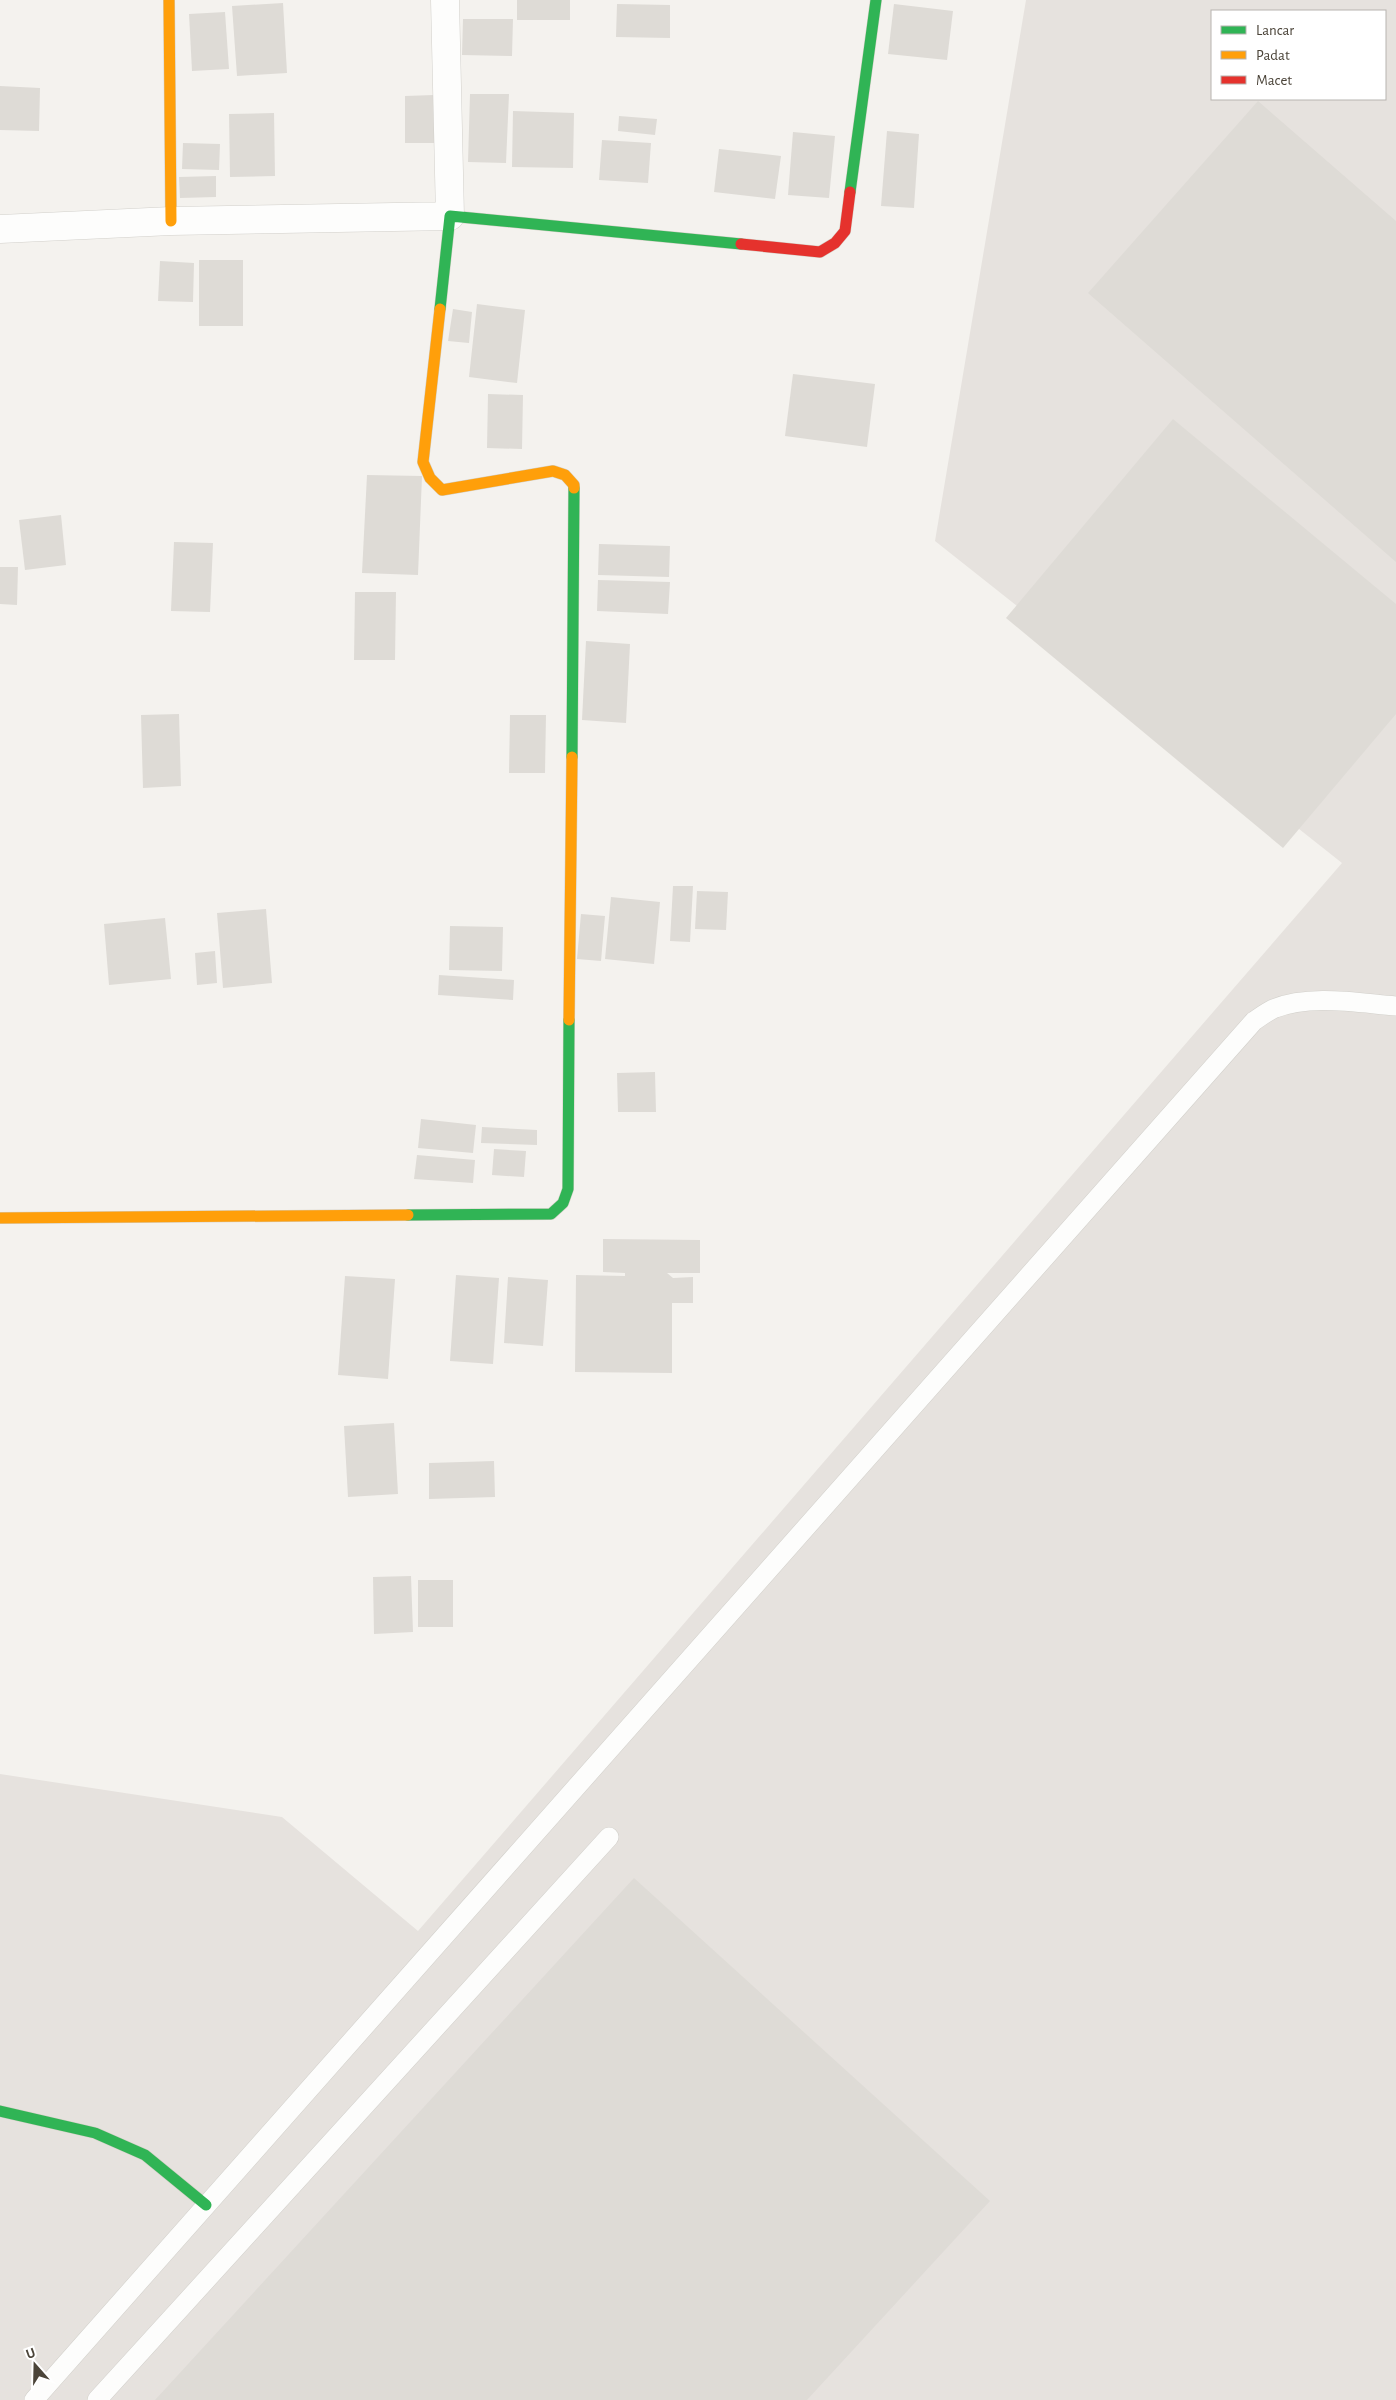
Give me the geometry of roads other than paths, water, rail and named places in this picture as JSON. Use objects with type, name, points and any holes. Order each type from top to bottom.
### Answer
[{"type":"street","points":[[169,0],[171,221]]},
{"type":"street","points":[[0,1218],[551,1214],[563,1203],[566,1196],[568,1189],[574,485],[565,475],[553,472],[442,490],[435,486],[423,462],[450,216],[445,0]]},
{"type":"street","points":[[0,229],[171,221],[450,216],[820,252],[840,239],[845,231],[876,0]]},
{"type":"street","points":[[0,2111],[95,2134],[145,2155],[206,2205]]},
{"type":"lane","points":[[34,2400],[1254,1021],[1273,1009],[1298,1003],[1325,1002],[1396,1006]]},
{"type":"lane","points":[[97,2400],[609,1837]]}]
